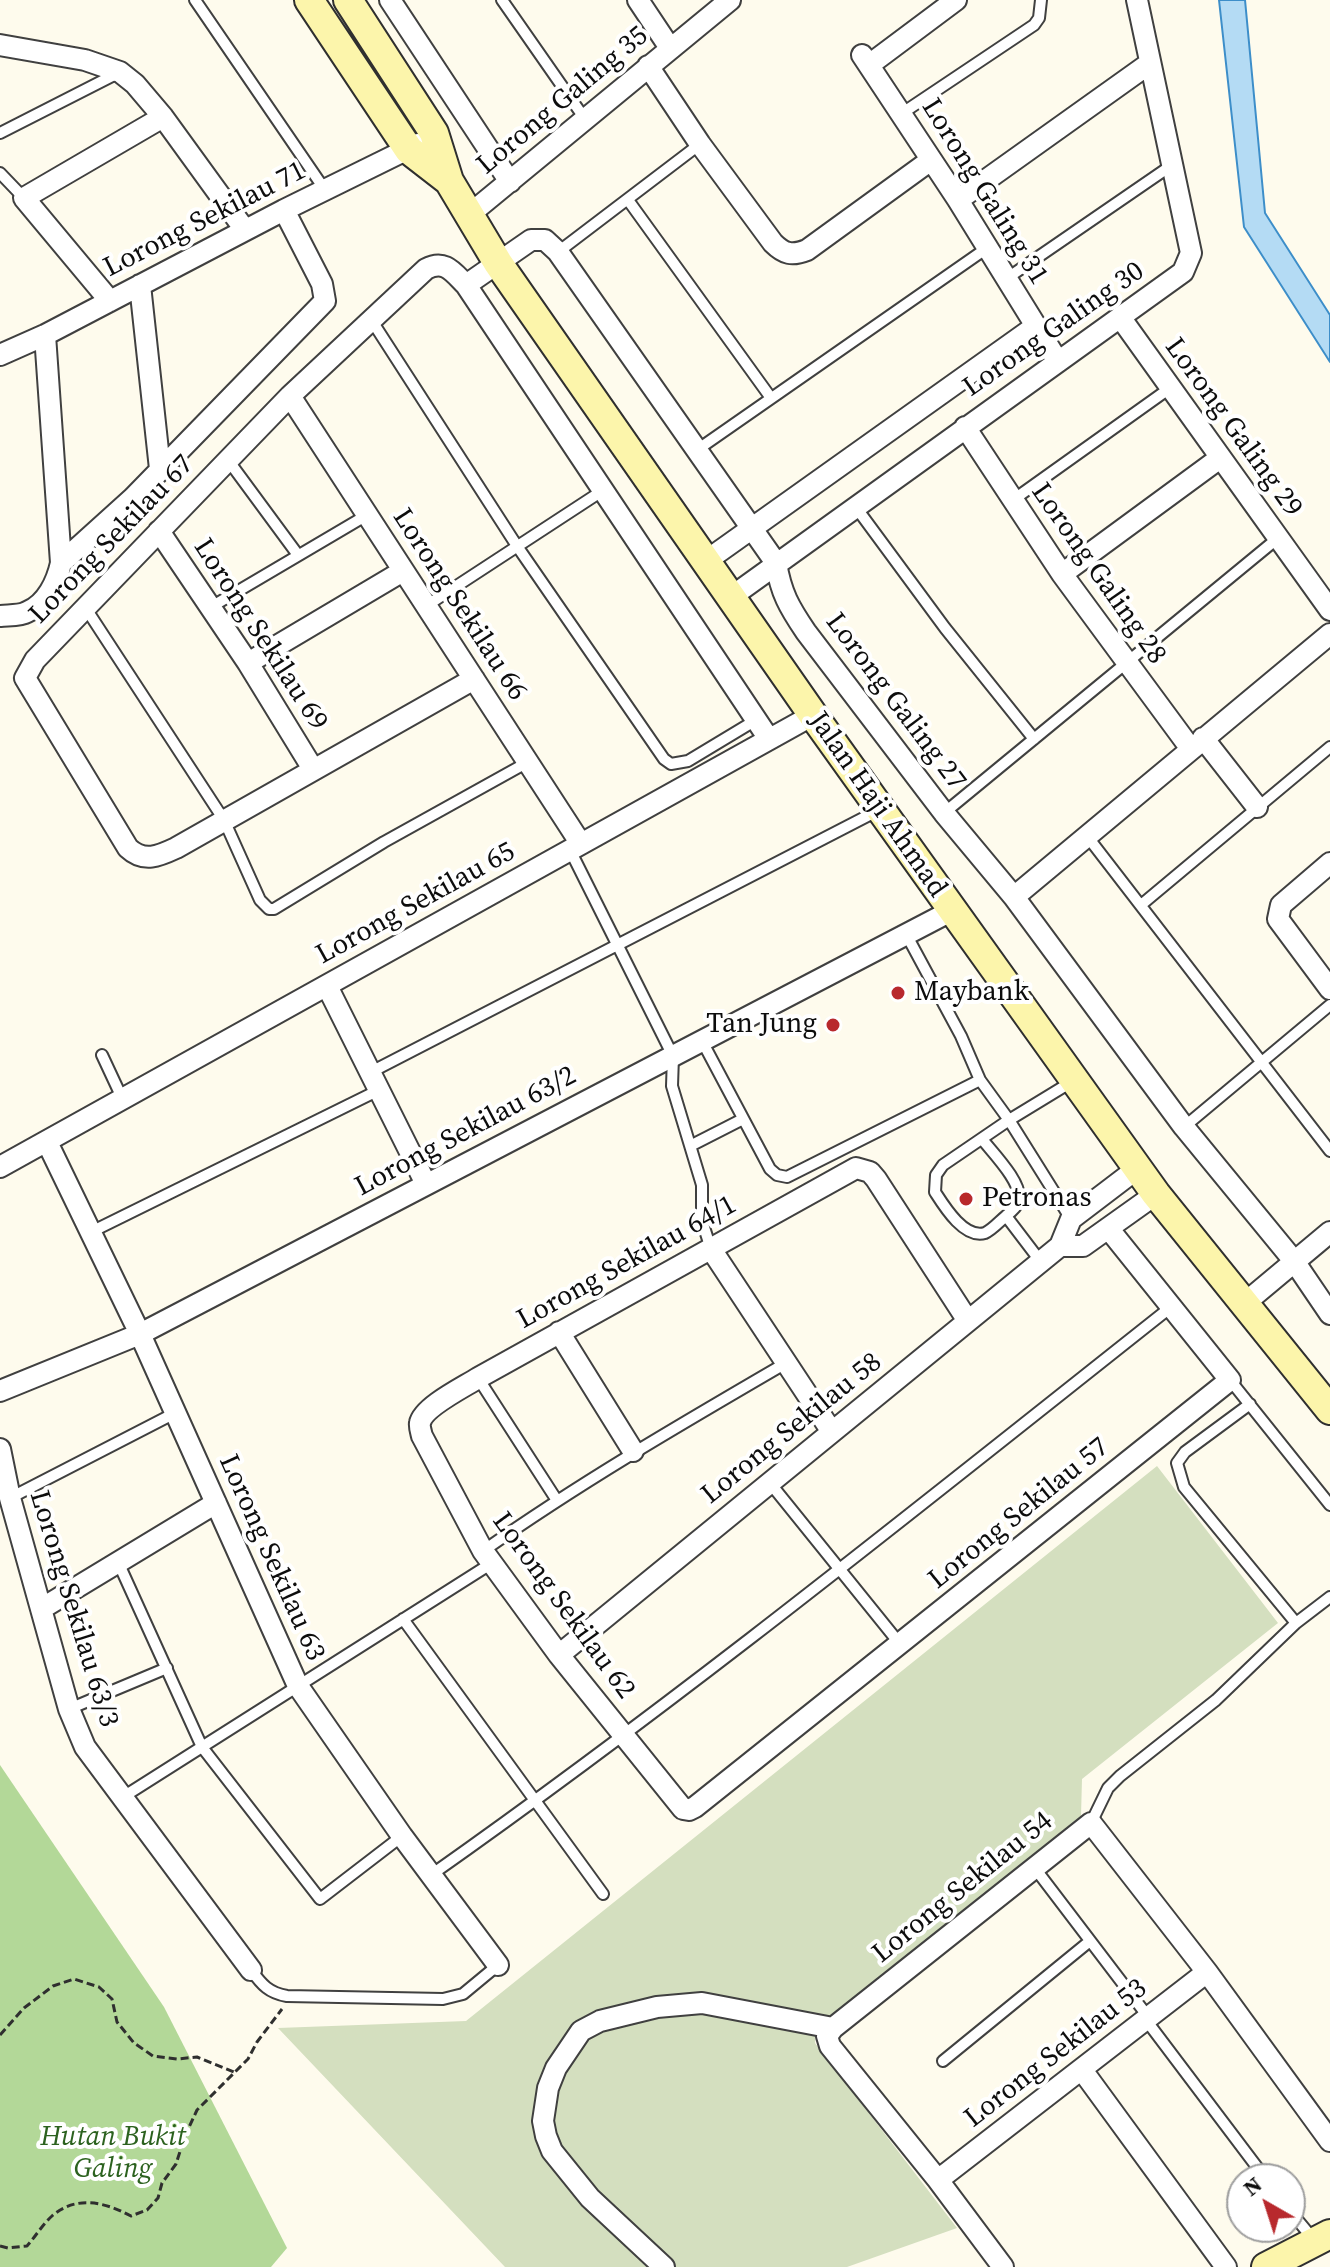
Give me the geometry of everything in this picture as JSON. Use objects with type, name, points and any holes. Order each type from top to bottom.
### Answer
[{"type":"street","name":"Jalan Haji Ahmad","points":[[309,0],[409,150],[449,181]]},
{"type":"street","name":"Jalan Haji Ahmad","points":[[348,0],[434,133],[449,181],[498,263],[951,911],[1156,1194],[1330,1410]]},
{"type":"street","points":[[390,0],[510,182]]},
{"type":"street","points":[[638,0],[670,48]]},
{"type":"street","name":"Lorong Galing 35","points":[[470,214],[730,0]]},
{"type":"street","name":"Lorong Galing 31","points":[[956,0],[865,60],[958,200],[1057,360]]},
{"type":"street","name":"Lorong Galing 30","points":[[731,597],[1183,272],[1191,253],[1137,0]]},
{"type":"street","points":[[0,45],[85,60],[120,72],[135,84],[163,117],[245,230]]},
{"type":"street","points":[[958,200],[1150,63]]},
{"type":"street","points":[[648,66],[700,144],[780,250],[796,255],[807,250],[931,160]]},
{"type":"street","points":[[110,301],[24,198],[163,117]]},
{"type":"street","name":"Lorong Sekilau 71","points":[[0,355],[409,150],[434,133]]},
{"type":"street","points":[[61,563],[133,498],[325,301],[326,292],[284,210]]},
{"type":"street","points":[[558,252],[545,240],[531,240],[466,285],[769,739]]},
{"type":"street","name":"Lorong Galing 27","points":[[558,252],[776,563],[780,589],[806,632],[944,813],[1014,897]]},
{"type":"street","name":"Lorong Sekilau 67","points":[[466,285],[445,265],[436,264],[426,269],[290,396],[35,660],[25,678],[128,848],[143,857],[159,856],[474,679]]},
{"type":"street","points":[[140,285],[160,469]]},
{"type":"street","name":"Lorong Galing 29","points":[[1120,317],[1330,610]]},
{"type":"street","name":"Lorong Galing 30","points":[[706,561],[1036,326]]},
{"type":"street","points":[[0,616],[27,612],[43,600],[57,581],[61,563],[45,335]]},
{"type":"street","name":"Lorong Sekilau 66","points":[[290,396],[528,762],[576,847]]},
{"type":"street","name":"Lorong Galing 28","points":[[965,427],[1011,501],[1126,664],[1257,807]]},
{"type":"street","points":[[1062,574],[1220,458]]},
{"type":"street","name":"Lorong Sekilau 69","points":[[159,531],[248,663],[313,769]]},
{"type":"street","points":[[248,663],[403,571]]},
{"type":"street","points":[[1330,634],[1014,897],[1184,1127],[1294,1261],[1330,1314]]},
{"type":"street","name":"Lorong Sekilau 65","points":[[47,1142],[813,715]]},
{"type":"street","points":[[1330,863],[1281,905],[1278,919],[1330,989]]},
{"type":"street","name":"Lorong Sekilau 63/2","points":[[0,1391],[140,1334],[951,911]]},
{"type":"street","points":[[327,986],[426,1184]]},
{"type":"street","points":[[0,1167],[47,1142]]},
{"type":"street","name":"Lorong Sekilau 63","points":[[47,1142],[140,1334],[298,1686],[402,1836],[498,1965]]},
{"type":"street","name":"Lorong Sekilau 64/1","points":[[423,1416],[478,1378],[856,1168],[862,1168],[876,1179],[968,1321]]},
{"type":"street","points":[[1071,1219],[1138,1168]]},
{"type":"street","name":"Lorong Sekilau 58","points":[[1060,1246],[1083,1246],[1156,1194]]},
{"type":"street","name":"Lorong Sekilau 58","points":[[559,1655],[1060,1246],[1071,1219]]},
{"type":"street","points":[[1108,1228],[1230,1380]]},
{"type":"street","points":[[1245,1303],[1330,1232]]},
{"type":"street","points":[[711,1249],[832,1432]]},
{"type":"street","points":[[559,1332],[633,1451]]},
{"type":"street","name":"Lorong Sekilau 57","points":[[689,1810],[1230,1380]]},
{"type":"street","name":"Lorong Sekilau 62","points":[[423,1416],[419,1424],[422,1436],[488,1557],[623,1737],[676,1803],[689,1810]]},
{"type":"street","name":"Lorong Sekilau 63/3","points":[[0,1449],[10,1498],[69,1709],[85,1747],[251,1970]]},
{"type":"street","points":[[41,1609],[216,1503]]},
{"type":"street","name":"Lorong Sekilau 54","points":[[833,2028],[1091,1823],[1207,1972],[1330,2141]]},
{"type":"street","name":"Lorong Sekilau 53","points":[[938,2180],[1207,1972]]},
{"type":"street","points":[[664,2267],[590,2198],[552,2151],[543,2121],[548,2088],[556,2068],[581,2031],[600,2021],[657,2007],[702,2003],[833,2028],[827,2036],[830,2046],[938,2180],[1003,2267]]},
{"type":"street","points":[[1082,2070],[1226,2267]]},
{"type":"street","points":[[1266,2267],[1322,2237]]},
{"type":"lane","points":[[195,0],[325,190]]},
{"type":"lane","points":[[502,0],[585,119]]},
{"type":"lane","points":[[901,114],[1034,25],[1039,18],[1041,0]]},
{"type":"lane","points":[[0,133],[120,72]]},
{"type":"lane","points":[[558,252],[700,144]]},
{"type":"lane","points":[[1006,279],[1173,164]]},
{"type":"lane","points":[[2,179],[24,198]]},
{"type":"lane","points":[[628,200],[771,398]]},
{"type":"lane","points":[[697,450],[987,248]]},
{"type":"lane","points":[[372,321],[517,546],[664,759],[671,764],[688,761],[756,720]]},
{"type":"lane","points":[[1011,501],[1170,388]]},
{"type":"lane","points":[[228,460],[298,555]]},
{"type":"lane","points":[[426,606],[602,491]]},
{"type":"lane","points":[[855,506],[945,628],[1034,739]]},
{"type":"lane","points":[[211,607],[367,515]]},
{"type":"lane","points":[[944,813],[1278,538]]},
{"type":"lane","points":[[85,607],[224,820],[260,900],[269,909],[274,909],[384,842],[528,762]]},
{"type":"lane","points":[[1141,905],[1330,747]]},
{"type":"lane","points":[[91,1232],[375,1081],[617,944],[881,809]]},
{"type":"lane","points":[[1087,836],[1330,1151]]},
{"type":"lane","points":[[576,847],[617,944],[673,1056],[672,1086],[702,1185],[702,1221],[711,1249]]},
{"type":"lane","points":[[906,934],[961,1036],[980,1080],[1071,1219]]},
{"type":"lane","points":[[1184,1127],[1330,1005]]},
{"type":"lane","points":[[702,1041],[770,1169],[777,1175],[787,1177],[980,1080]]},
{"type":"lane","points":[[102,1055],[123,1100]]},
{"type":"lane","points":[[982,1139],[1017,1187],[1020,1198],[1017,1206],[1006,1216],[986,1232],[977,1233],[964,1228],[935,1192],[936,1175],[943,1165],[1009,1120],[1075,1080]]},
{"type":"lane","points":[[692,1145],[743,1119]]},
{"type":"lane","points":[[1006,1216],[1041,1262]]},
{"type":"lane","points":[[431,1875],[623,1737],[840,1570],[1171,1307]]},
{"type":"lane","points":[[123,1797],[403,1619],[488,1557],[556,1499],[786,1363]]},
{"type":"lane","points":[[478,1378],[556,1499]]},
{"type":"lane","points":[[1230,1380],[1330,1505]]},
{"type":"lane","points":[[1250,1404],[1185,1452],[1177,1463],[1179,1476],[1184,1487],[1296,1623]]},
{"type":"lane","points":[[10,1498],[175,1413]]},
{"type":"lane","points":[[770,1483],[900,1644]]},
{"type":"lane","points":[[118,1562],[202,1747],[320,1899],[402,1836]]},
{"type":"lane","points":[[1091,1823],[1108,1788],[1120,1776],[1216,1700],[1296,1623],[1330,1597]]},
{"type":"lane","points":[[403,1619],[603,1894]]},
{"type":"lane","points":[[69,1709],[167,1668]]},
{"type":"lane","points":[[1034,1867],[1254,2163]]},
{"type":"lane","points":[[943,2061],[1090,1941]]},
{"type":"lane","points":[[251,1970],[264,1988],[287,1996],[455,1998],[498,1965]]},
{"type":"lane","points":[[1306,2224],[1322,2237]]},
{"type":"path","points":[[0,2035],[24,2008],[53,1986],[74,1979],[99,1987],[112,1999],[117,2022],[134,2043],[153,2056],[177,2059],[197,2057],[234,2072]]},
{"type":"path","points":[[0,2246],[27,2246],[52,2216],[71,2204],[94,2202],[131,2216],[147,2210],[158,2198],[162,2183],[176,2164],[197,2110],[248,2059],[280,2013],[287,1996]]},
{"type":"green space","points":[[1157,1466],[1278,1623],[1082,1779],[1081,1816],[816,2031],[815,2043],[957,2228],[847,2267],[505,2267],[278,2028],[466,2021]]},
{"type":"green space","name":"Hutan Bukit Galing","points":[[0,1765],[164,2007],[287,2248],[271,2267],[0,2267]]},
{"type":"water","points":[[1219,0],[1245,0],[1265,213],[1330,315],[1330,362],[1244,227]]},
{"type":"place","name":"Maybank","points":[[898,993]]},
{"type":"place","name":"Tan Jung","points":[[833,1025]]},
{"type":"place","name":"Petronas","points":[[966,1199]]}]
